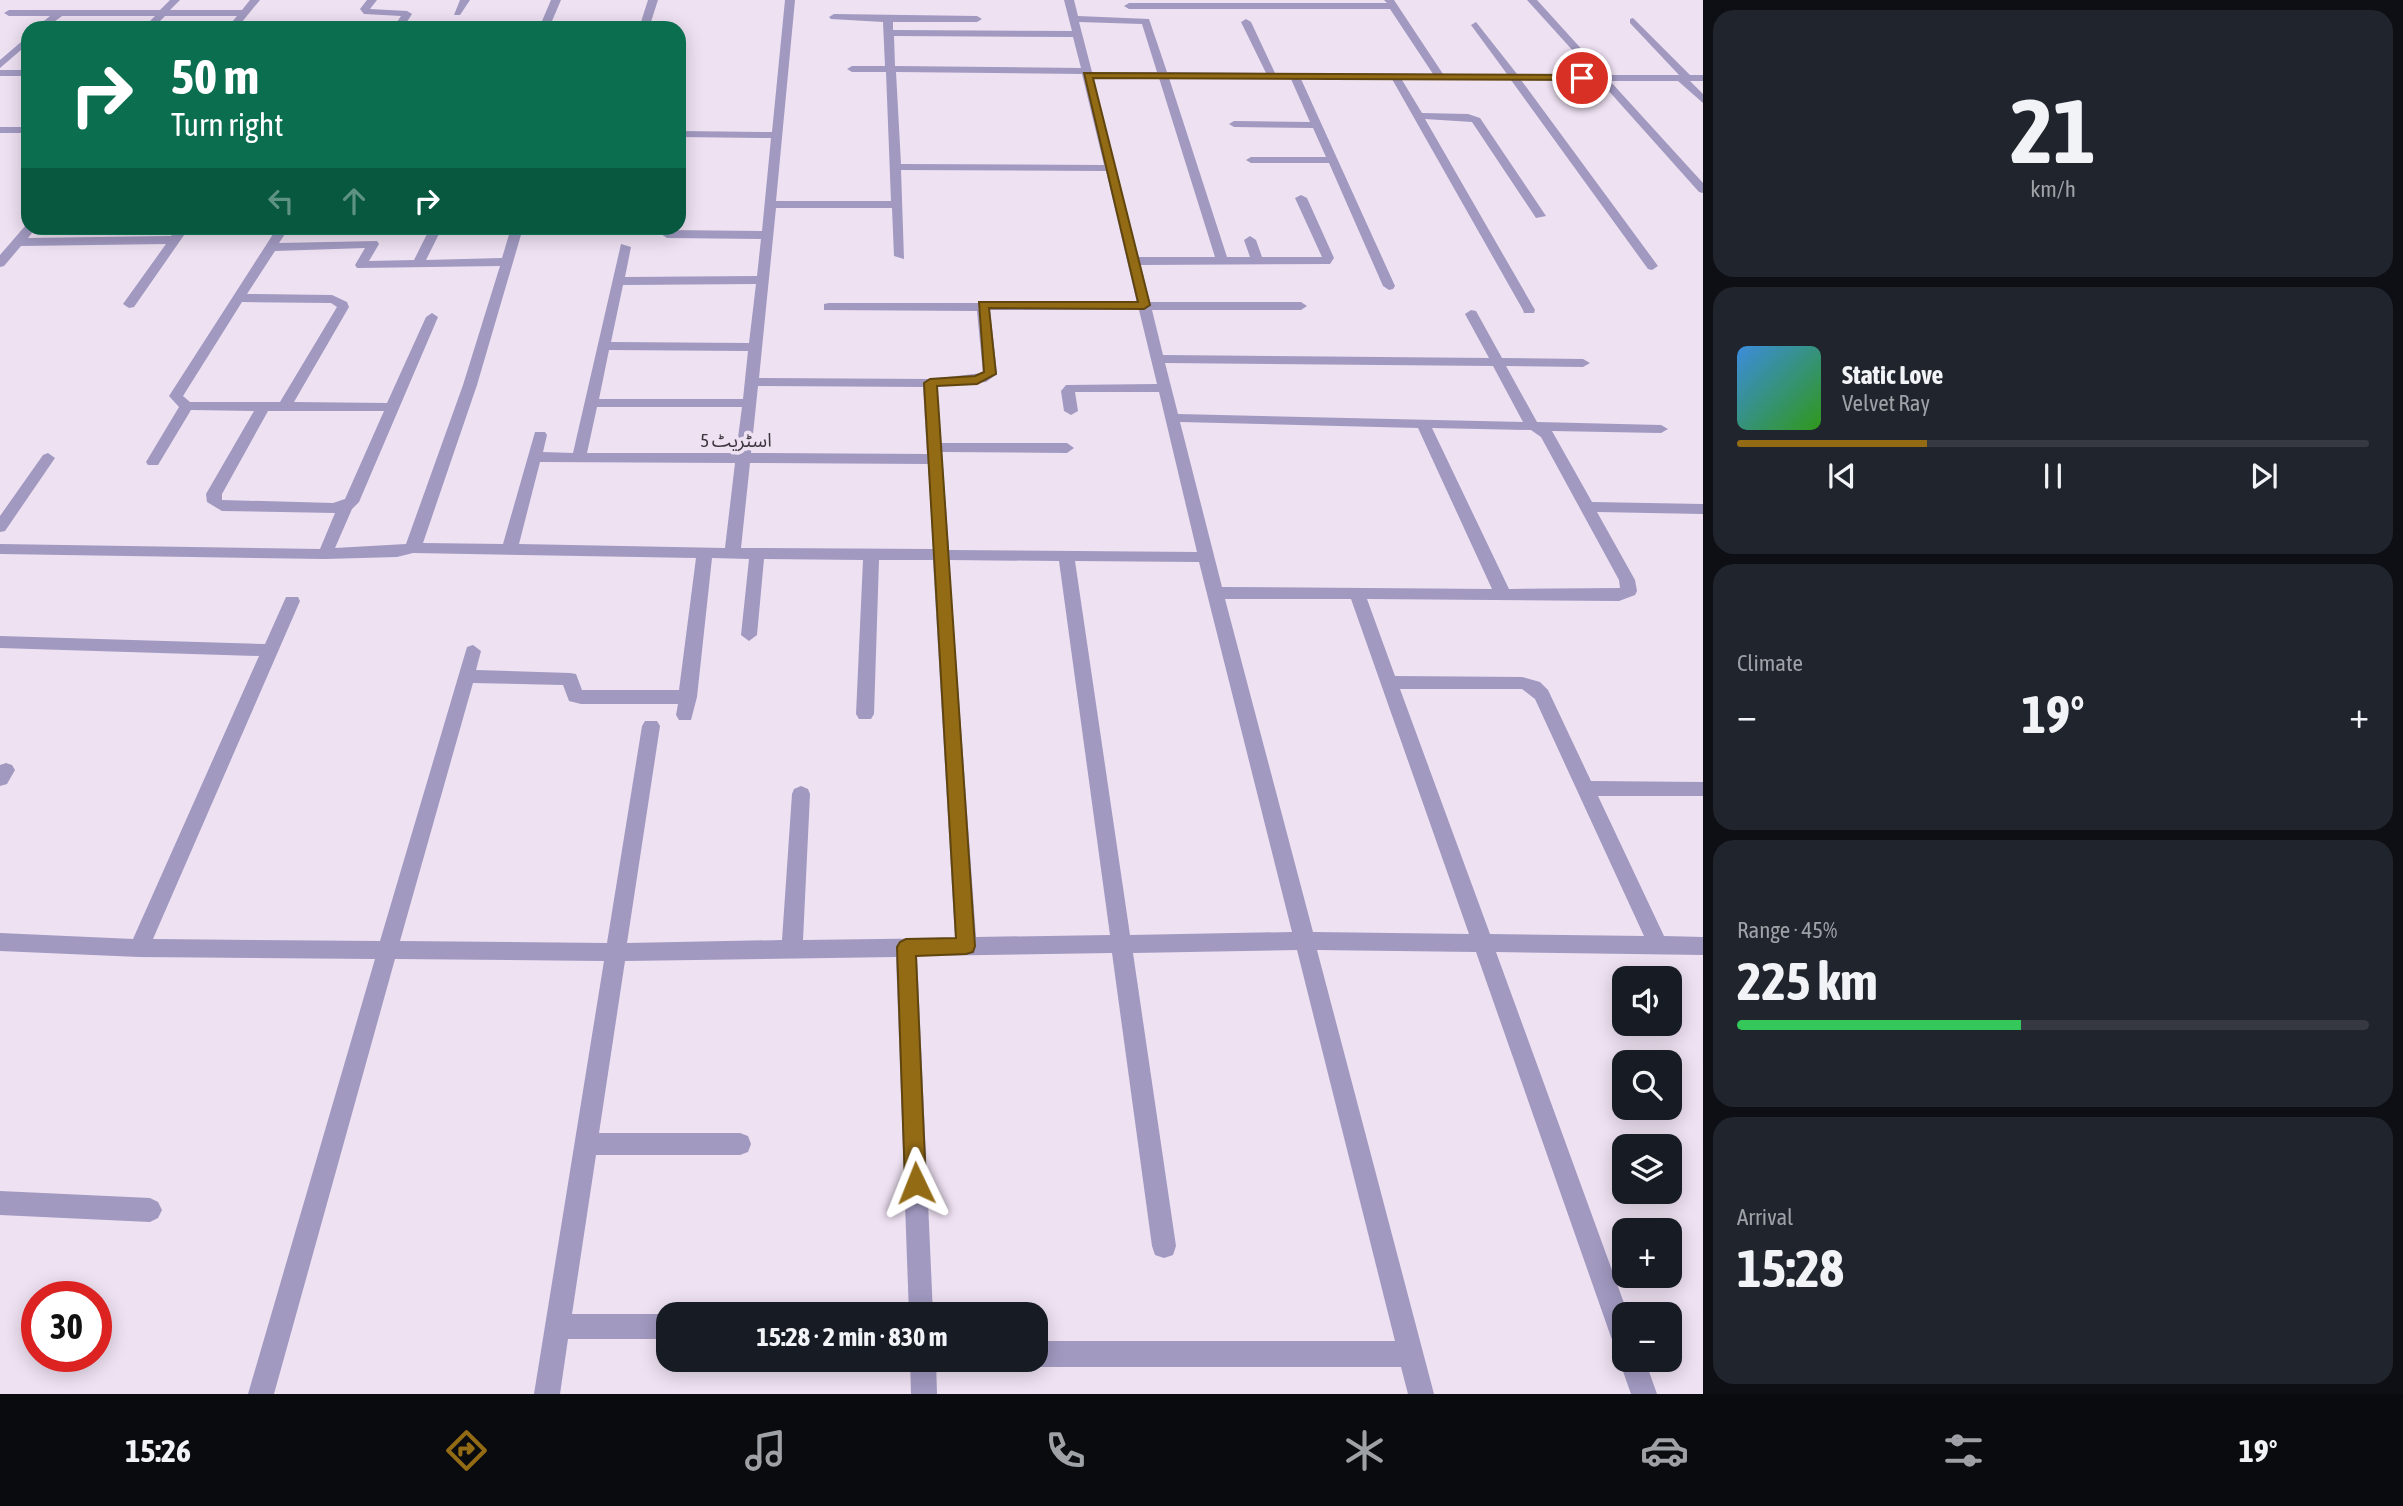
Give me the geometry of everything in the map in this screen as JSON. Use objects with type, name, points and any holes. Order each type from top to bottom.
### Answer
[{"type":"street","points":[[23,0],[9,13],[244,13]]},
{"type":"street","points":[[87,12],[99,0]]},
{"type":"street","points":[[155,21],[175,0]]},
{"type":"street","points":[[238,21],[255,0]]},
{"type":"street","points":[[372,0],[365,9],[367,12],[407,14],[402,21]]},
{"type":"street","points":[[457,13],[464,0]]},
{"type":"street","points":[[547,21],[556,0]]},
{"type":"street","points":[[646,21],[653,0]]},
{"type":"street","points":[[732,554],[763,280],[790,0]]},
{"type":"street","points":[[1069,0],[1215,593],[1421,1394]]},
{"type":"street","points":[[1532,0],[1703,190]]},
{"type":"street","points":[[1132,19],[1128,3],[1391,3],[1440,77]]},
{"type":"street","points":[[49,21],[61,12]]},
{"type":"street","points":[[834,17],[977,19]]},
{"type":"street","points":[[888,19],[900,256]]},
{"type":"street","points":[[888,33],[1075,26],[1132,19],[1146,20],[1222,261]]},
{"type":"street","points":[[1633,21],[1703,100]]},
{"type":"street","points":[[1246,22],[1272,76]]},
{"type":"street","points":[[1476,25],[1651,266]]},
{"type":"street","points":[[0,65],[21,46]]},
{"type":"street","points":[[852,69],[1165,75],[1703,78]]},
{"type":"street","points":[[0,73],[21,73]]},
{"type":"street","points":[[1294,76],[1389,286]]},
{"type":"street","points":[[1396,77],[1529,310]]},
{"type":"street","points":[[1419,116],[1468,117],[1476,120],[1540,216]]},
{"type":"street","points":[[1234,124],[1317,125]]},
{"type":"street","points":[[0,130],[21,130]]},
{"type":"street","points":[[686,134],[776,135]]},
{"type":"street","points":[[1251,160],[1332,160]]},
{"type":"street","points":[[897,167],[1110,168]]},
{"type":"street","points":[[1133,261],[1319,262],[1328,258],[1301,198]]},
{"type":"street","points":[[770,205],[897,204]]},
{"type":"street","points":[[686,234],[767,235]]},
{"type":"street","points":[[0,263],[24,235]]},
{"type":"street","points":[[129,304],[178,235]]},
{"type":"street","points":[[279,235],[176,396],[179,401],[187,406],[391,407]]},
{"type":"street","points":[[419,262],[432,235]]},
{"type":"street","points":[[413,548],[470,386],[515,235]]},
{"type":"street","points":[[17,242],[174,240]]},
{"type":"street","points":[[1250,240],[1258,262]]},
{"type":"street","points":[[271,247],[373,244],[361,265],[506,262]]},
{"type":"street","points":[[579,457],[625,247]]},
{"type":"street","points":[[618,281],[763,280]]},
{"type":"street","points":[[239,298],[332,299],[341,302],[343,307],[285,406]]},
{"type":"street","points":[[751,382],[930,383],[977,380],[990,374],[983,305]]},
{"type":"street","points":[[829,307],[1301,306]]},
{"type":"street","points":[[1215,593],[1619,595],[1629,591],[1626,580],[1547,434],[1532,425],[1471,314]]},
{"type":"street","points":[[325,554],[346,506],[351,502],[432,317]]},
{"type":"street","points":[[603,346],[755,347]]},
{"type":"street","points":[[1158,359],[1583,363]]},
{"type":"street","points":[[930,383],[966,946]]},
{"type":"street","points":[[1071,411],[1068,391],[1071,388],[1164,388]]},
{"type":"street","points":[[590,403],[748,403]]},
{"type":"street","points":[[153,463],[187,406]]},
{"type":"street","points":[[264,406],[214,494],[215,502],[222,506],[346,506]]},
{"type":"street","points":[[1172,418],[1661,429]]},
{"type":"street","points":[[1423,424],[1503,594]]},
{"type":"street","points":[[510,549],[540,435]]},
{"type":"street","name":"اسٹریٹ 5","points":[[535,457],[742,460],[1067,448]]},
{"type":"street","points":[[0,527],[48,458]]},
{"type":"street","points":[[1587,507],[1703,509]]},
{"type":"street","points":[[0,549],[325,554],[397,552],[413,548],[705,554],[1206,556]]},
{"type":"street","points":[[466,676],[570,679],[575,695],[581,697],[687,706],[705,554]]},
{"type":"street","points":[[750,635],[757,554]]},
{"type":"street","points":[[865,714],[871,555]]},
{"type":"street","points":[[1066,556],[1164,1246]]},
{"type":"street","points":[[1357,593],[1612,1303]]},
{"type":"street","points":[[139,948],[292,601]]},
{"type":"street","points":[[0,642],[270,650]]},
{"type":"street","points":[[261,1394],[473,651]]},
{"type":"street","points":[[1389,682],[1522,684],[1534,687],[1542,695],[1658,945]]},
{"type":"street","points":[[547,1394],[618,952],[651,726]]},
{"type":"street","points":[[1586,789],[1703,789]]},
{"type":"street","points":[[792,949],[801,794]]},
{"type":"street","points":[[2,946],[618,952],[1305,941],[1484,941],[1658,945],[1701,950]]},
{"type":"street","points":[[906,947],[921,1302]]},
{"type":"street","points":[[587,1144],[740,1144]]},
{"type":"street","points":[[0,1203],[150,1210]]},
{"type":"street","points":[[558,1326],[656,1327]]},
{"type":"street","points":[[1048,1354],[1412,1354]]},
{"type":"street","points":[[923,1372],[924,1394]]},
{"type":"street","points":[[1636,1372],[1644,1394]]},
{"type":"route","points":[[916,1183],[906,947],[966,946],[930,383],[977,380],[990,374],[983,305],[1144,305],[1087,75],[1582,78]]}]
